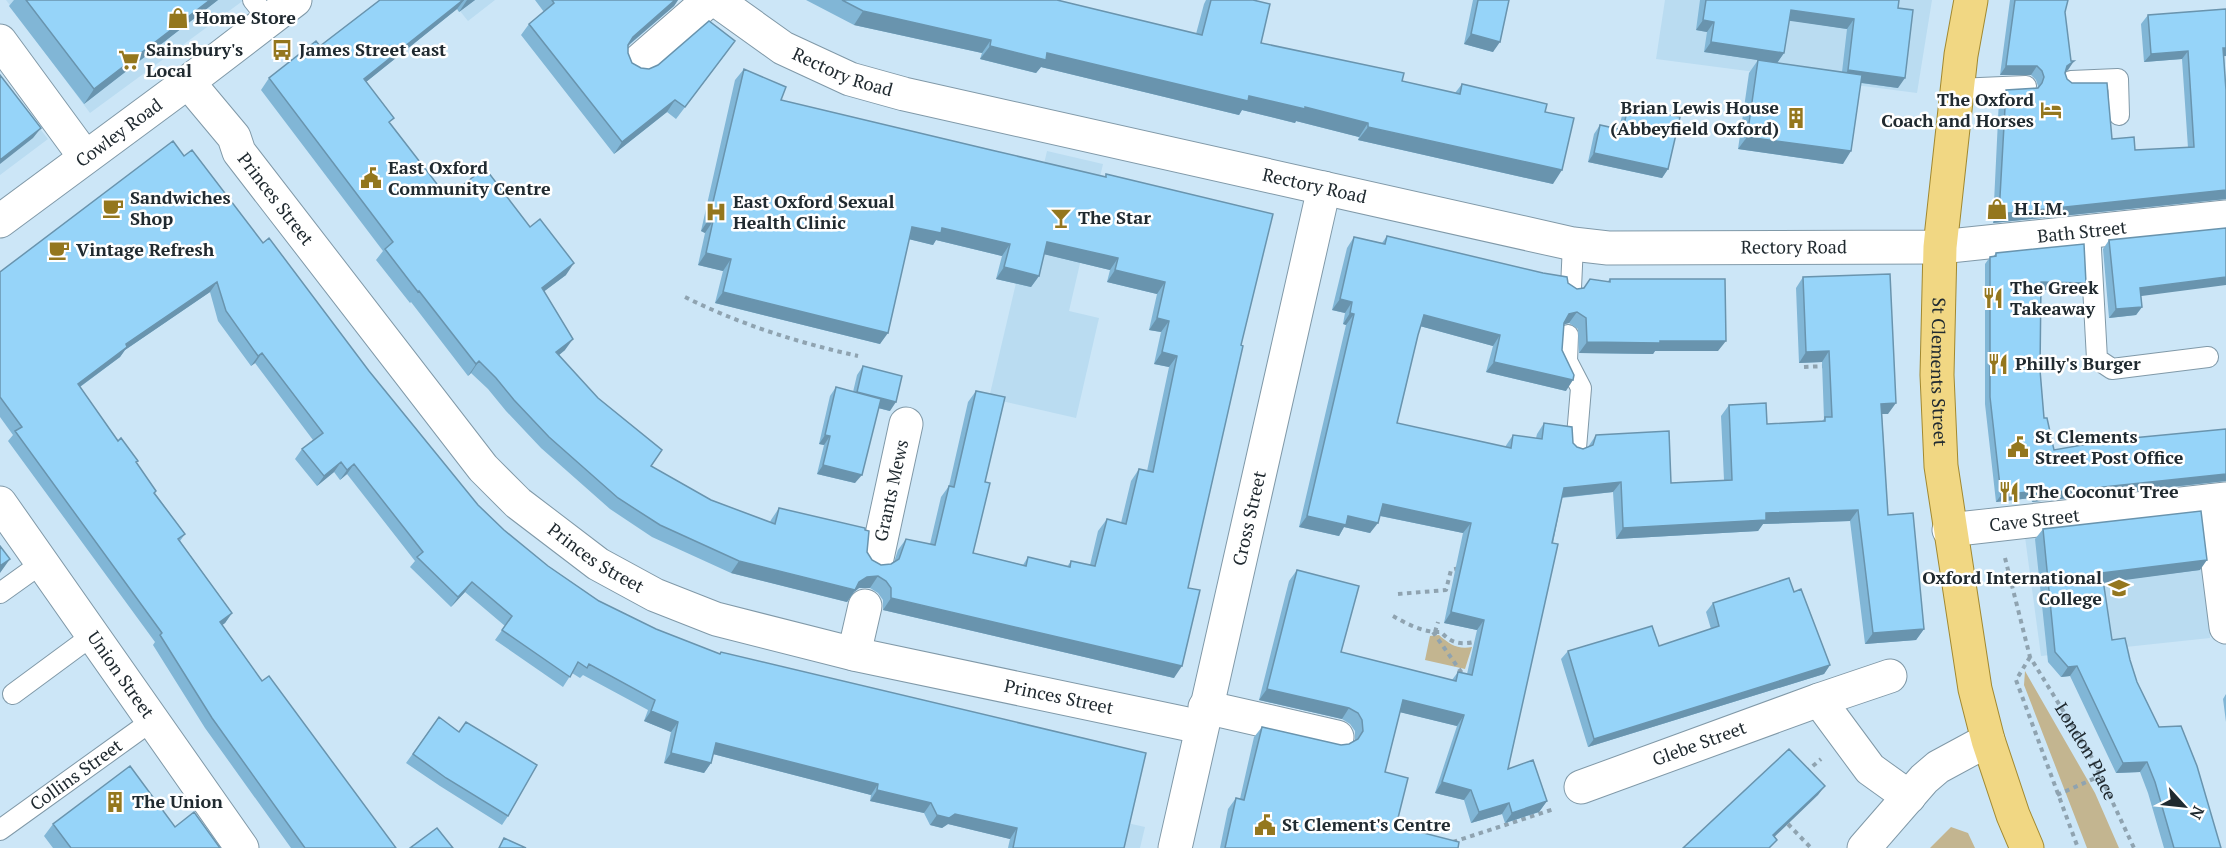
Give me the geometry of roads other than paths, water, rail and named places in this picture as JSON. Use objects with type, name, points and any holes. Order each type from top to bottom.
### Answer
[{"type":"main road","name":"St Clements Street","points":[[1971,0],[1958,89],[1940,247],[1937,375],[1941,466],[1949,530],[1975,689],[1988,740]]},
{"type":"main road","points":[[1988,740],[2013,815],[2027,848]]},
{"type":"street","name":"Cowley Road","points":[[0,221],[188,82],[261,10],[295,0]]},
{"type":"street","points":[[638,62],[709,0]]},
{"type":"street","name":"Rectory Road","points":[[716,0],[783,48],[850,79],[904,94],[1573,244],[1619,248],[1940,247]]},
{"type":"street","points":[[0,41],[85,157]]},
{"type":"street","name":"Princes Street","points":[[188,82],[234,137],[239,152],[483,468],[518,503],[598,564],[655,595],[716,619],[854,654],[1203,717],[1337,736]]},
{"type":"street","name":"Cross Street","points":[[1175,848],[1324,189]]},
{"type":"street","name":"Bath Street","points":[[1940,247],[2226,217]]},
{"type":"street","name":"Grants Mews","points":[[877,558],[906,424]]},
{"type":"street","points":[[2218,500],[2226,627]]},
{"type":"street","name":"Cave Street","points":[[1949,530],[2218,500]]},
{"type":"street","name":"Union Street","points":[[0,503],[242,848]]},
{"type":"street","points":[[854,654],[865,606]]},
{"type":"street","name":"Glebe Street","points":[[1570,797],[1819,700],[1890,676]]},
{"type":"street","points":[[1819,700],[1870,770],[1909,797]]},
{"type":"street","points":[[1864,848],[1938,767],[1988,740]]},
{"type":"lane","points":[[2071,81],[2118,79],[2119,115]]},
{"type":"lane","points":[[1958,89],[2026,86]]},
{"type":"lane","points":[[2090,231],[2097,359],[2112,369],[2208,357]]},
{"type":"lane","points":[[1571,288],[1573,244]]},
{"type":"lane","points":[[1568,335],[1567,361],[1581,388],[1576,448]]},
{"type":"lane","points":[[0,593],[42,563]]},
{"type":"lane","points":[[13,694],[93,635]]},
{"type":"lane","name":"Collins Street","points":[[0,830],[153,720]]},
{"type":"place","name":"Home Store","points":[[178,18]]},
{"type":"place","name":"James Street east","points":[[282,50]]},
{"type":"place","name":"Sainsbury's Local","points":[[129,60]]},
{"type":"place","name":"The Oxford Coach and Horses","points":[[2051,110]]},
{"type":"place","name":"Brian Lewis House (Abbeyfield Oxford)","points":[[1796,118]]},
{"type":"place","name":"East Oxford Community Centre","points":[[371,178]]},
{"type":"place","name":"Sandwiches Shop","points":[[113,208]]},
{"type":"place","name":"H.I.M.","points":[[1997,209]]},
{"type":"place","name":"East Oxford Sexual Health Clinic","points":[[716,212]]},
{"type":"place","name":"The Star","points":[[1061,218]]},
{"type":"place","name":"Vintage Refresh","points":[[59,250]]},
{"type":"place","name":"The Greek Takeaway","points":[[1993,298]]},
{"type":"place","name":"Philly's Burger","points":[[1998,364]]},
{"type":"place","name":"St Clements Street Post Office","points":[[2018,447]]},
{"type":"place","name":"The Coconut Tree","points":[[2009,492]]},
{"type":"place","name":"Oxford International College","points":[[2119,588]]},
{"type":"place","name":"The Union","points":[[115,802]]},
{"type":"place","name":"St Clement's Centre","points":[[1265,825]]}]
